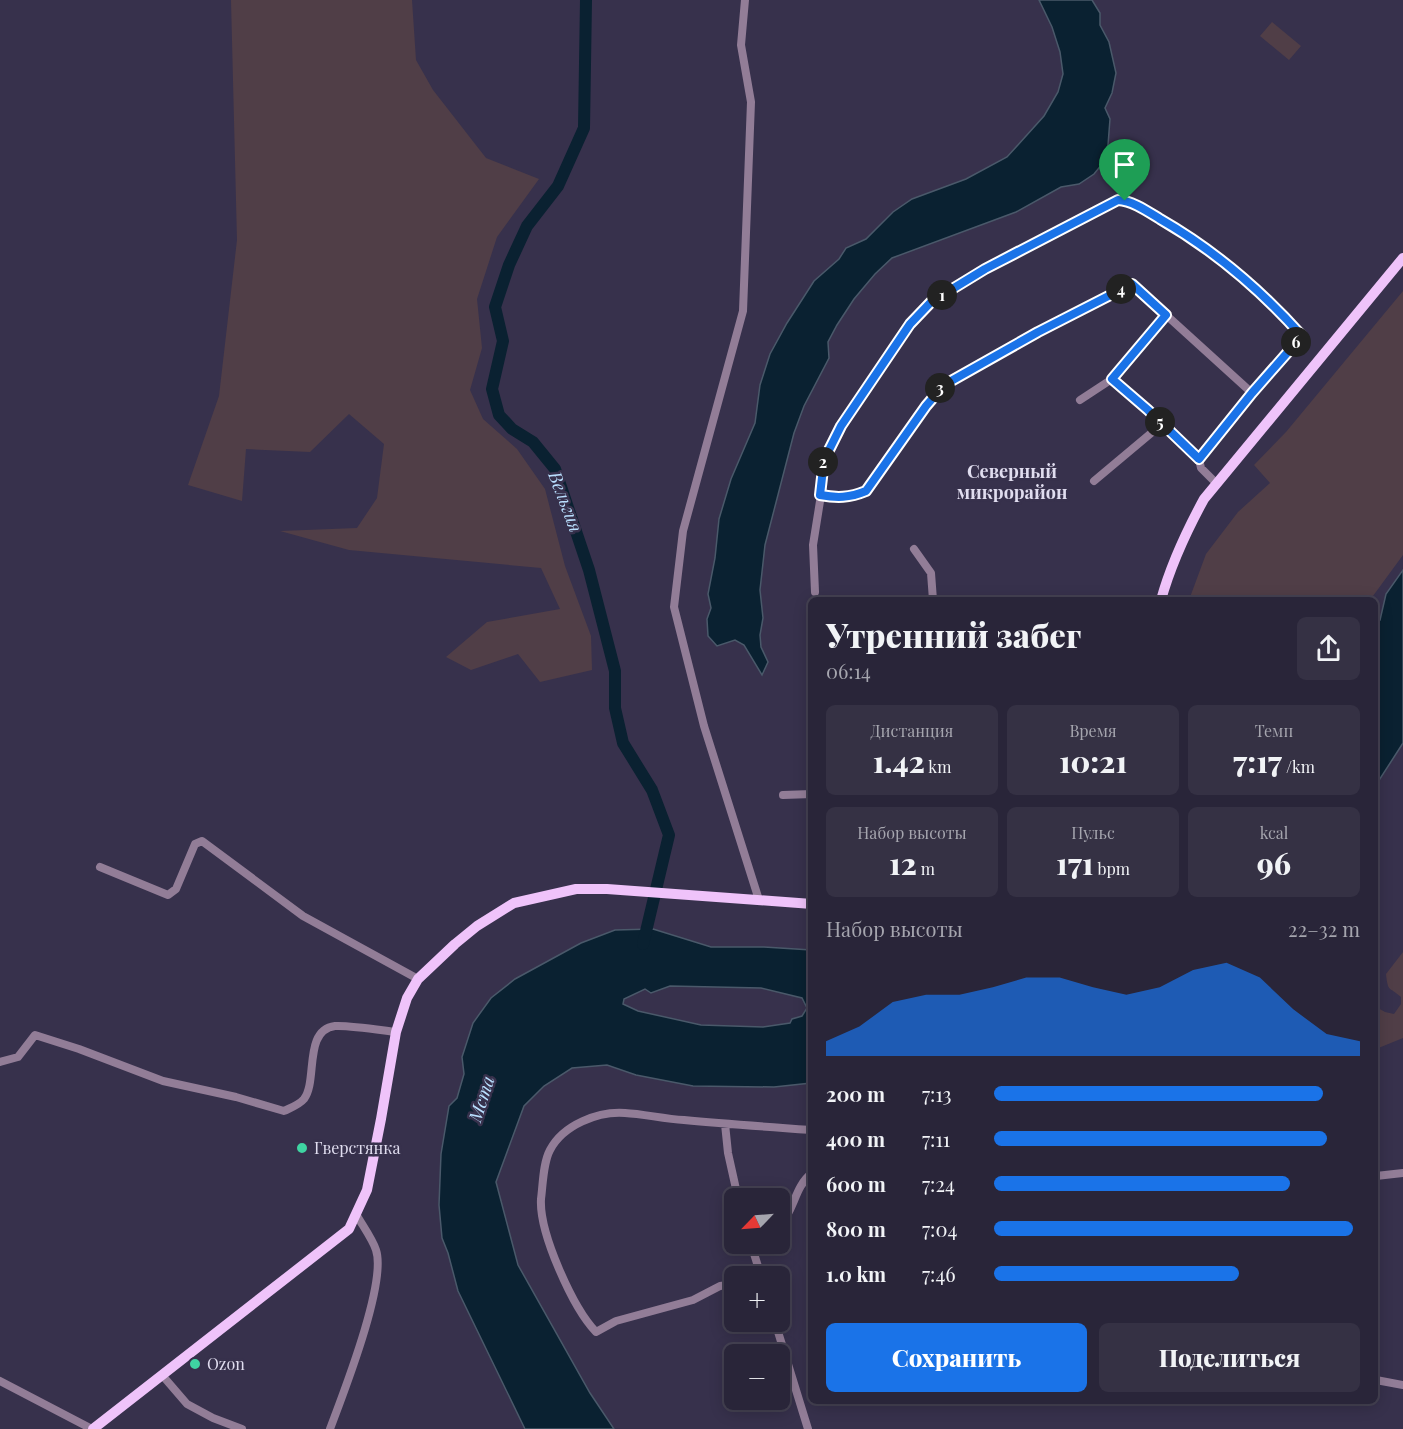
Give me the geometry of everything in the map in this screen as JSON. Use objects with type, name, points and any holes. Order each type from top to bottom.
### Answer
[{"type":"main road","points":[[1162,597],[1168,574],[1182,541],[1204,499],[1403,258]]},
{"type":"main road","points":[[93,1429],[349,1229],[367,1190],[396,1032],[407,998],[418,979],[454,944],[477,926],[514,903],[576,889],[607,889],[808,904]]},
{"type":"street","points":[[745,0],[741,45],[751,102],[743,311],[683,531],[674,607],[705,726],[759,900]]},
{"type":"street","points":[[815,592],[813,545],[824,460],[841,426],[910,324],[931,302],[985,269],[1118,200],[1126,201],[1142,209],[1188,235],[1236,271],[1270,301],[1302,336],[1199,459]]},
{"type":"street","points":[[820,495],[840,498],[866,491],[942,386],[1038,332],[1132,284],[1252,393]]},
{"type":"street","points":[[1080,400],[1112,379],[1166,315]]},
{"type":"street","points":[[1112,379],[1199,459],[1201,468],[1216,484]]},
{"type":"street","points":[[1094,481],[1162,423]]},
{"type":"street","points":[[914,549],[931,573],[933,597]]},
{"type":"street","points":[[783,795],[808,794]]},
{"type":"street","points":[[100,867],[168,895],[176,889],[195,844],[202,841],[303,916],[418,979]]},
{"type":"street","points":[[0,1062],[18,1057],[35,1035],[163,1081],[236,1097],[284,1111],[296,1106],[304,1099],[308,1091],[315,1042],[322,1032],[334,1026],[396,1032]]},
{"type":"street","points":[[724,1286],[693,1300],[616,1321],[596,1332],[570,1289],[554,1255],[542,1221],[545,1168],[550,1150],[571,1127],[604,1114],[623,1112],[725,1124],[808,1130]]},
{"type":"street","points":[[725,1124],[728,1153],[736,1188]]},
{"type":"street","points":[[1378,1176],[1403,1173]]},
{"type":"street","points":[[790,1212],[797,1190],[808,1178]]},
{"type":"street","points":[[330,1429],[357,1357],[377,1278],[377,1252],[356,1214]]},
{"type":"street","points":[[778,1332],[808,1429]]},
{"type":"street","points":[[162,1375],[187,1404],[213,1418],[242,1429]]},
{"type":"street","points":[[1378,1380],[1403,1385]]},
{"type":"street","points":[[0,1381],[93,1429]]},
{"type":"shaded area","points":[[231,0],[412,0],[416,60],[433,90],[486,158],[539,179],[497,237],[477,299],[482,348],[470,390],[483,419],[517,449],[545,489],[565,566],[591,636],[592,670],[540,682],[518,654],[471,670],[446,657],[487,622],[560,609],[541,568],[349,550],[280,531],[357,528],[377,498],[384,444],[349,414],[310,452],[246,449],[242,501],[188,485],[219,396],[237,240]]},
{"type":"shaded area","points":[[1272,22],[1301,46],[1289,60],[1260,36]]},
{"type":"shaded area","points":[[1403,291],[1403,555],[1372,597],[1190,597],[1206,554],[1238,512],[1270,483],[1254,465],[1286,432]]},
{"type":"shaded area","points":[[1403,952],[1403,1038],[1378,1048],[1378,1008],[1394,1014],[1401,1004],[1401,997],[1388,987],[1386,974]]},
{"type":"water","points":[[1039,0],[1092,0],[1100,13],[1100,25],[1109,42],[1116,73],[1112,93],[1105,108],[1110,119],[1108,145],[1103,163],[1094,174],[1079,184],[1061,187],[1016,212],[892,258],[854,299],[828,342],[829,358],[804,406],[794,433],[765,545],[760,590],[763,618],[760,635],[761,647],[768,662],[762,675],[744,645],[735,640],[717,646],[708,636],[707,619],[711,608],[708,594],[719,519],[731,479],[755,423],[760,385],[770,354],[814,281],[839,259],[846,248],[866,239],[893,212],[912,199],[966,179],[1007,157],[1044,116],[1058,92],[1063,74],[1060,52],[1052,27]]},
{"type":"water","points":[[1403,570],[1403,743],[1378,782],[1378,622],[1386,594]]},
{"type":"water","name":"Мста","points":[[653,929],[711,947],[808,950],[808,1083],[774,1087],[693,1086],[636,1075],[607,1065],[572,1068],[544,1086],[524,1106],[496,1182],[518,1265],[590,1393],[614,1429],[525,1429],[458,1291],[442,1238],[439,1205],[441,1154],[449,1106],[457,1098],[464,1074],[462,1057],[473,1023],[491,998],[515,979],[581,943],[615,930]],"holes":[[[670,986],[761,988],[802,998],[807,1008],[802,1016],[792,1019],[790,1023],[763,1027],[701,1025],[638,1011],[623,1004],[624,999],[645,989],[651,993]]]},
{"type":"waterway","name":"Вельгия","points":[[586,0],[584,128],[558,186],[527,226],[509,265],[495,307],[503,341],[492,389],[499,415],[512,429],[533,442],[555,469],[589,570],[615,671],[615,708],[623,743],[652,790],[669,835],[643,944]]},
{"type":"place","name":"Гверстянка","points":[[302,1148]]},
{"type":"place","name":"Ozon","points":[[195,1364]]},
{"type":"district","name":"Северный микрорайон","points":[[1012,482]]},
{"type":"route","points":[[1118,200],[1125,201],[1188,235],[1236,271],[1270,301],[1302,336],[1199,459],[1112,379],[1132,352],[1166,315],[1132,284],[1038,332],[944,385],[926,406],[866,491],[840,498],[820,495],[824,460],[841,426],[896,343],[931,302],[985,269],[1118,200]]}]
